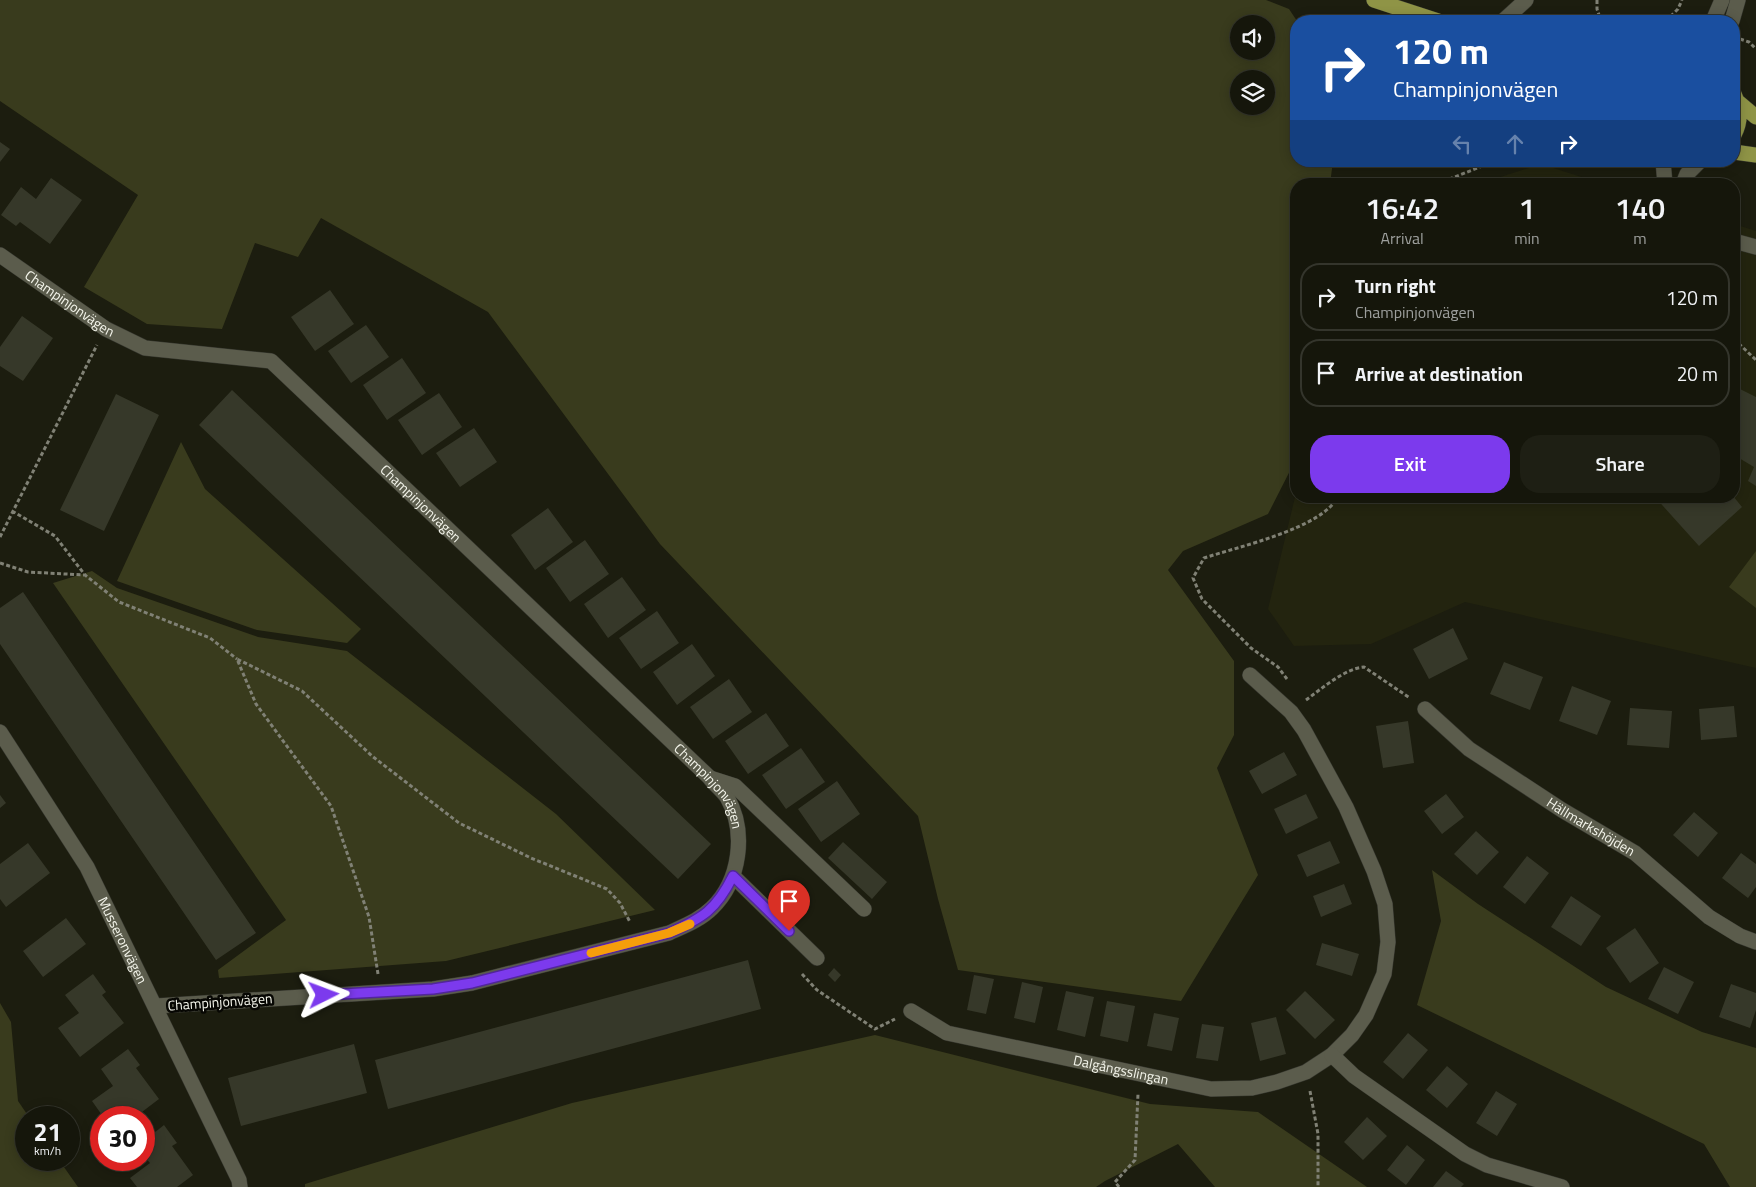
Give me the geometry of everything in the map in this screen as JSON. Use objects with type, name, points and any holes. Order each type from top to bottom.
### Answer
[{"type":"main road","points":[[1374,0],[1420,15]]},
{"type":"main road","points":[[1740,102],[1756,117]]},
{"type":"main road","points":[[1740,153],[1756,155]]},
{"type":"street","points":[[1510,15],[1526,0]]},
{"type":"street","points":[[1716,15],[1722,0]]},
{"type":"street","points":[[1734,15],[1738,0]]},
{"type":"street","points":[[1685,178],[1694,167]]},
{"type":"street","points":[[1740,243],[1756,247]]},
{"type":"street","name":"Champinjonvägen","points":[[0,254],[106,329],[145,348],[271,362],[709,777],[726,797],[735,818],[739,838],[737,860],[733,876],[724,895],[712,909],[693,923],[669,933],[472,983],[433,989],[156,1006]]},
{"type":"street","name":"Dalgångsslingan","points":[[911,1011],[947,1033],[1211,1089],[1252,1088],[1306,1072],[1332,1055],[1352,1035],[1366,1015],[1384,974],[1388,942],[1385,904],[1374,871],[1346,807],[1304,730],[1291,712],[1250,675]]},
{"type":"street","name":"Hällmarkshöjden","points":[[1425,709],[1470,749],[1562,810],[1634,853],[1709,917],[1740,936],[1756,942]]},
{"type":"street","name":"Musseronvägen","points":[[0,732],[88,867],[239,1180],[240,1187]]},
{"type":"street","points":[[709,777],[735,786],[864,908]]},
{"type":"street","points":[[733,876],[817,958]]},
{"type":"street","points":[[1332,1055],[1354,1076],[1465,1154],[1487,1165],[1562,1187]]},
{"type":"path","points":[[1597,0],[1596,9],[1598,15]]},
{"type":"path","points":[[1672,15],[1678,9],[1682,0]]},
{"type":"path","points":[[1740,39],[1749,42],[1756,49]]},
{"type":"path","points":[[1452,178],[1480,167]]},
{"type":"path","points":[[0,537],[106,329]]},
{"type":"path","points":[[1740,345],[1756,360]]},
{"type":"path","points":[[1288,681],[1278,667],[1252,648],[1202,599],[1193,578],[1204,558],[1298,528],[1335,503]]},
{"type":"path","points":[[12,511],[55,536],[85,575],[119,602],[210,638],[237,659],[302,691],[372,756],[459,824],[531,858],[607,888],[620,903],[632,925],[637,942]]},
{"type":"path","points":[[0,563],[28,572],[85,575]]},
{"type":"path","points":[[237,659],[256,704],[331,806],[368,917],[381,992]]},
{"type":"path","points":[[1302,702],[1343,675],[1358,667],[1364,667],[1425,709]]},
{"type":"path","points":[[1306,1072],[1318,1134],[1318,1187]]},
{"type":"path","points":[[1119,1187],[1115,1182],[1135,1160],[1140,1074]]},
{"type":"shaded area","points":[[0,0],[1266,0],[1289,9],[1293,15],[1290,15],[1290,167],[1332,167],[1331,178],[1290,178],[1290,471],[1268,514],[1183,551],[1168,570],[1234,661],[1234,735],[1217,768],[1258,875],[1181,1001],[958,970],[938,899],[918,816],[660,544],[488,312],[321,218],[298,257],[255,243],[222,329],[147,324],[84,287],[138,195],[0,101]]},
{"type":"shaded area","points":[[1532,167],[1550,167],[1584,178],[1498,178]]},
{"type":"shaded area","points":[[1740,226],[1756,231],[1756,668],[1465,602],[1371,644],[1294,646],[1268,609],[1294,503],[1740,503]]},
{"type":"shaded area","points":[[181,442],[205,489],[361,629],[347,643],[257,630],[117,581]]},
{"type":"shaded area","points":[[1756,551],[1756,608],[1729,587]]},
{"type":"shaded area","points":[[92,571],[117,588],[258,637],[347,651],[556,814],[655,910],[446,961],[219,978],[218,970],[286,920],[53,583]]},
{"type":"shaded area","points":[[1432,870],[1478,904],[1606,987],[1702,1032],[1756,1048],[1756,1187],[1730,1187],[1704,1144],[1417,1005],[1441,921]]},
{"type":"shaded area","points":[[0,1003],[11,1022],[18,1101],[21,1106],[15,1106],[15,1171],[67,1171],[78,1187],[0,1187]]},
{"type":"shaded area","points":[[875,1035],[1150,1104],[1258,1112],[1367,1187],[1215,1187],[1178,1144],[1096,1187],[305,1187],[305,1184],[572,1103]]},
{"type":"building","points":[[0,142],[10,149],[0,162]]},
{"type":"building","points":[[51,178],[82,200],[50,244],[20,222],[16,226],[1,215],[21,187],[36,199]]},
{"type":"building","points":[[330,290],[354,324],[315,351],[291,317]]},
{"type":"building","points":[[22,316],[53,338],[23,381],[0,366],[0,347]]},
{"type":"building","points":[[366,325],[389,357],[351,383],[328,351]]},
{"type":"building","points":[[402,358],[426,393],[387,420],[363,385]]},
{"type":"building","points":[[1740,389],[1756,397],[1756,486],[1748,481],[1754,467],[1740,459]]},
{"type":"building","points":[[232,390],[711,844],[678,879],[199,425]]},
{"type":"building","points":[[439,393],[462,427],[422,455],[398,420]]},
{"type":"building","points":[[116,394],[159,415],[104,531],[60,510]]},
{"type":"building","points":[[474,428],[497,462],[460,487],[436,453]]},
{"type":"building","points":[[1660,503],[1739,503],[1742,507],[1699,546]]},
{"type":"building","points":[[548,508],[573,542],[535,570],[511,535]]},
{"type":"building","points":[[585,540],[609,574],[570,602],[546,568]]},
{"type":"building","points":[[622,577],[646,610],[608,638],[584,604]]},
{"type":"building","points":[[23,592],[256,933],[216,960],[0,644],[0,608]]},
{"type":"building","points":[[657,611],[679,643],[641,669],[619,638]]},
{"type":"building","points":[[1453,628],[1468,659],[1429,679],[1413,649]]},
{"type":"building","points":[[692,644],[715,676],[677,705],[653,672]]},
{"type":"building","points":[[1504,662],[1543,677],[1530,710],[1490,694]]},
{"type":"building","points":[[729,679],[752,712],[713,739],[690,707]]},
{"type":"building","points":[[1572,686],[1611,701],[1597,735],[1559,721]]},
{"type":"building","points":[[1734,706],[1737,737],[1701,740],[1699,709]]},
{"type":"building","points":[[1630,708],[1672,711],[1669,748],[1627,745]]},
{"type":"building","points":[[766,713],[789,746],[748,774],[725,741]]},
{"type":"building","points":[[1408,721],[1414,763],[1383,768],[1376,726]]},
{"type":"building","points":[[801,748],[825,782],[786,809],[762,775]]},
{"type":"building","points":[[1284,752],[1297,775],[1262,794],[1249,771]]},
{"type":"building","points":[[837,781],[860,814],[821,842],[798,809]]},
{"type":"building","points":[[1306,794],[1318,818],[1286,834],[1274,809]]},
{"type":"building","points":[[1446,794],[1464,817],[1442,834],[1424,811]]},
{"type":"building","points":[[0,795],[6,803],[0,808]]},
{"type":"building","points":[[1694,812],[1718,833],[1698,857],[1673,835]]},
{"type":"building","points":[[1476,831],[1499,852],[1477,875],[1454,854]]},
{"type":"building","points":[[1330,841],[1340,863],[1307,877],[1297,855]]},
{"type":"building","points":[[843,842],[887,882],[872,899],[828,858]]},
{"type":"building","points":[[28,843],[50,873],[6,907],[0,899],[0,864]]},
{"type":"building","points":[[1741,853],[1756,864],[1756,887],[1748,898],[1722,878]]},
{"type":"building","points":[[1527,856],[1549,873],[1525,904],[1503,887]]},
{"type":"building","points":[[1344,884],[1352,904],[1321,917],[1313,896]]},
{"type":"building","points":[[1571,896],[1601,916],[1581,946],[1551,927]]},
{"type":"building","points":[[66,918],[86,944],[43,977],[23,951]]},
{"type":"building","points":[[1635,928],[1659,963],[1630,983],[1606,948]]},
{"type":"building","points":[[1322,943],[1359,954],[1352,976],[1316,965]]},
{"type":"building","points":[[748,960],[761,1009],[388,1109],[375,1060]]},
{"type":"building","points":[[1664,967],[1694,982],[1678,1014],[1648,999]]},
{"type":"building","points":[[834,968],[841,975],[835,982],[828,975]]},
{"type":"building","points":[[93,974],[106,992],[102,995],[124,1023],[80,1057],[58,1028],[79,1013],[65,995]]},
{"type":"building","points":[[974,975],[994,979],[986,1014],[967,1010]]},
{"type":"building","points":[[1022,982],[1043,987],[1035,1023],[1014,1018]]},
{"type":"building","points":[[1731,984],[1756,993],[1756,1010],[1750,1028],[1719,1017]]},
{"type":"building","points":[[1066,991],[1094,997],[1085,1037],[1057,1030]]},
{"type":"building","points":[[1305,991],[1335,1020],[1315,1039],[1286,1010]]},
{"type":"building","points":[[1107,1001],[1135,1006],[1128,1042],[1100,1036]]},
{"type":"building","points":[[1154,1013],[1179,1018],[1172,1051],[1147,1046]]},
{"type":"building","points":[[1276,1017],[1286,1054],[1260,1061],[1251,1023]]},
{"type":"building","points":[[1202,1024],[1224,1027],[1218,1061],[1196,1058]]},
{"type":"building","points":[[1408,1033],[1428,1050],[1403,1079],[1383,1062]]},
{"type":"building","points":[[354,1044],[367,1093],[241,1126],[228,1078]]},
{"type":"building","points":[[128,1049],[140,1065],[136,1068],[159,1099],[150,1106],[96,1106],[92,1101],[113,1086],[101,1069]]},
{"type":"building","points":[[1447,1066],[1468,1084],[1447,1108],[1426,1090]]},
{"type":"building","points":[[1496,1091],[1517,1104],[1497,1136],[1476,1123]]},
{"type":"building","points":[[1367,1117],[1387,1136],[1363,1160],[1344,1142]]},
{"type":"building","points":[[164,1125],[177,1143],[172,1146],[193,1175],[177,1187],[137,1187],[130,1178],[139,1171],[155,1171],[155,1132]]},
{"type":"building","points":[[1407,1145],[1425,1160],[1406,1185],[1387,1170]]},
{"type":"building","points":[[1446,1171],[1464,1184],[1461,1187],[1433,1187]]},
{"type":"slow traffic","points":[[591,953],[669,933],[690,924]]},
{"type":"route","points":[[324,995],[433,989],[472,983],[669,933],[693,923],[712,909],[724,895],[733,876],[789,931]]}]
